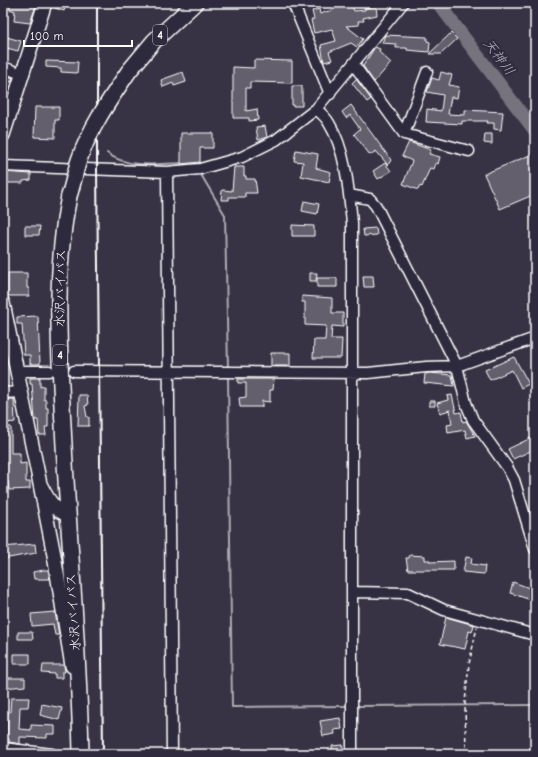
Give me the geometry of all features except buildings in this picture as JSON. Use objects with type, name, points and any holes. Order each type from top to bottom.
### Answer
[{"type":"highway","name":"水沢バイパス","points":[[81,735],[67,515],[58,303],[63,228],[69,196],[80,159],[92,130],[109,101],[129,71],[154,41],[195,3]]},
{"type":"highway","name":"4","points":[[81,735],[81,754]]},
{"type":"main road","points":[[3,135],[45,3]]},
{"type":"main road","points":[[3,303],[40,484],[61,598],[81,735]]},
{"type":"main road","points":[[40,484],[48,500],[58,511],[67,515]]},
{"type":"street","points":[[293,3],[330,94]]},
{"type":"street","points":[[3,166],[167,172],[207,167],[258,150],[290,132],[316,109],[354,65],[403,3]]},
{"type":"street","points":[[354,65],[404,134],[469,151]]},
{"type":"street","points":[[3,68],[22,74]]},
{"type":"street","points":[[404,134],[427,72]]},
{"type":"street","points":[[316,109],[333,130],[347,176],[352,223],[352,754]]},
{"type":"street","points":[[167,172],[172,754]]},
{"type":"street","points":[[349,195],[370,199],[376,206],[457,366],[466,403],[473,420],[507,467],[514,480],[535,549]]},
{"type":"street","points":[[74,371],[352,374],[426,366],[457,366],[535,338]]},
{"type":"street","points":[[17,371],[49,371]]},
{"type":"street","points":[[3,392],[21,392]]},
{"type":"street","points":[[352,592],[408,593],[444,610],[535,635]]},
{"type":"street","points":[[3,748],[52,754]]},
{"type":"path","points":[[466,754],[465,702],[469,664],[479,620]]},
{"type":"waterway","name":"天神川","points":[[438,3],[535,131]]},
{"type":"waterway","points":[[107,153],[115,158],[134,163],[184,163]]},
{"type":"waterway","points":[[200,173],[225,215],[228,369]]},
{"type":"waterway","points":[[228,376],[232,707],[350,706]]},
{"type":"waterway","points":[[356,706],[535,705]]},
{"type":"railway","points":[[97,3],[97,170],[103,754]]}]
